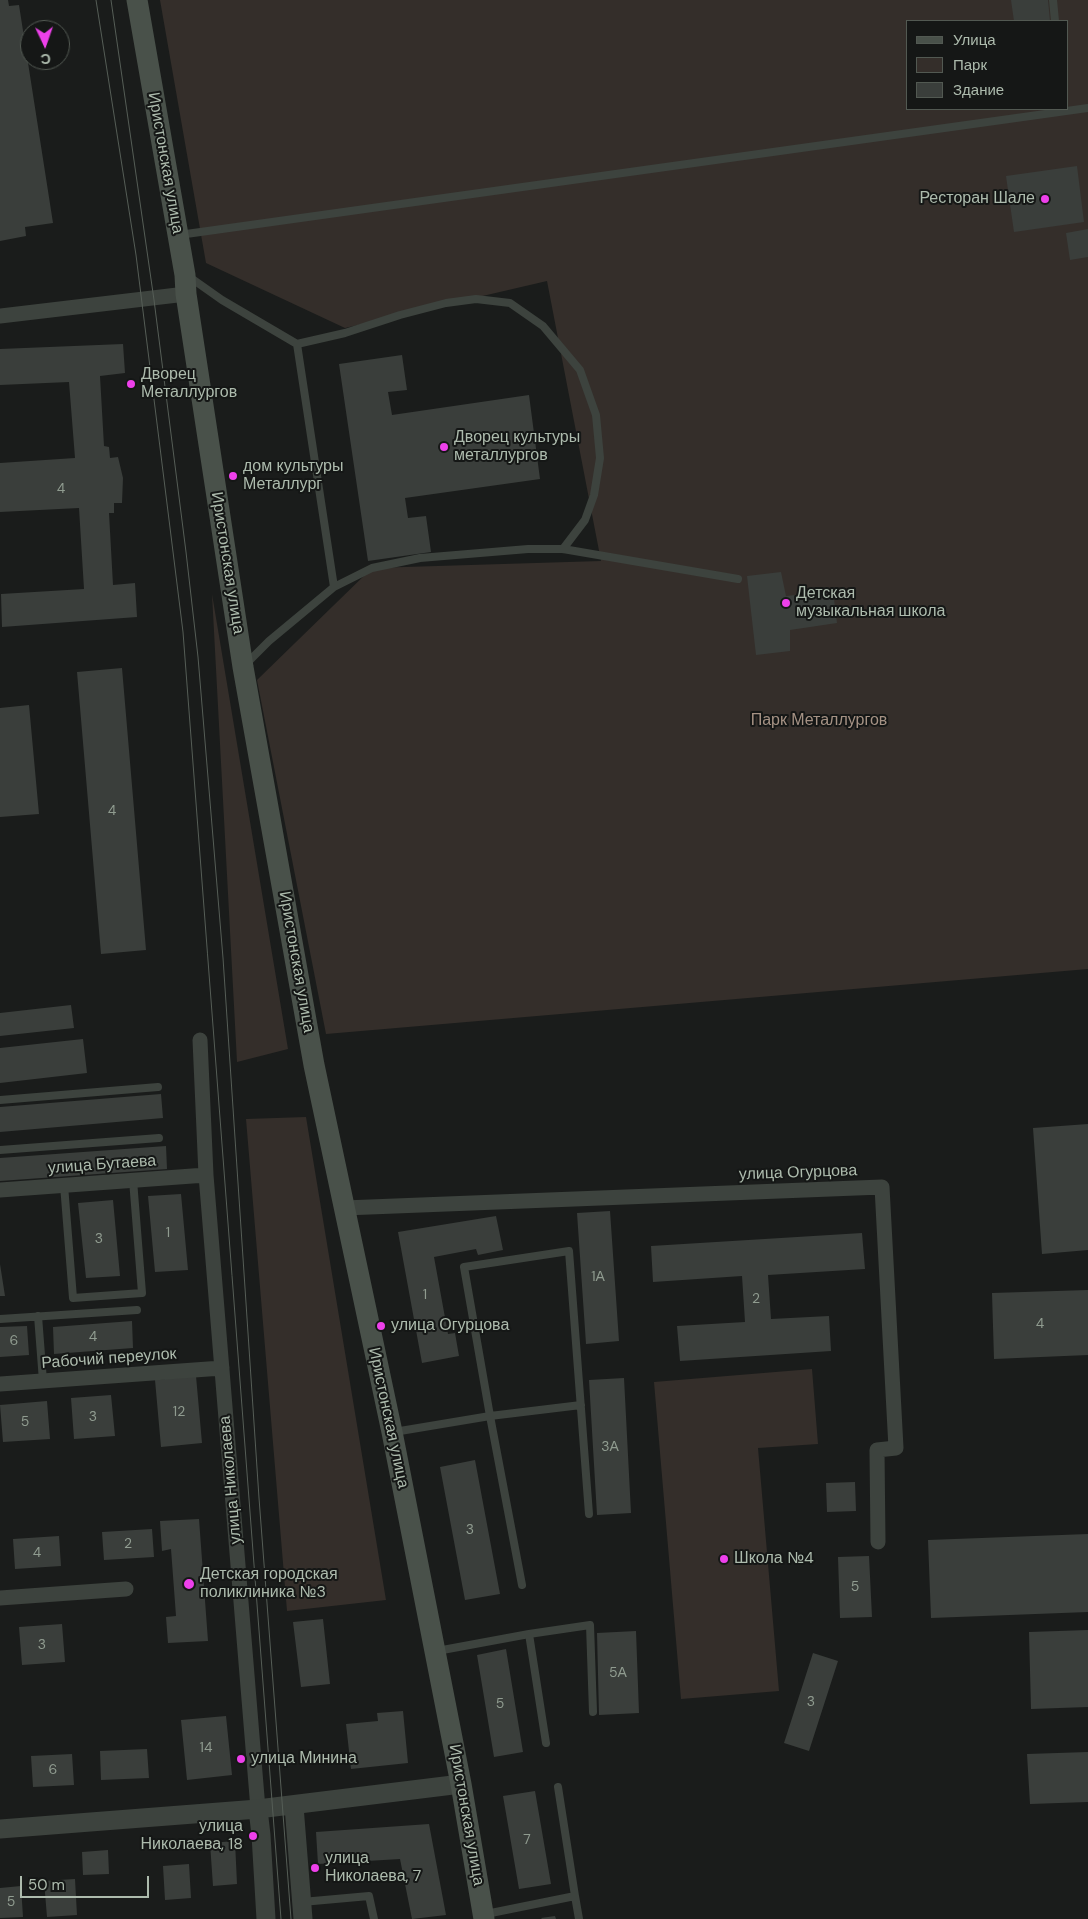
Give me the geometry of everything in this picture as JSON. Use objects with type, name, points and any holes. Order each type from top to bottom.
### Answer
[{"type":"main road","name":"Иристонская улица","points":[[137,0],[186,284],[243,667],[314,1065],[392,1432],[461,1784],[484,1917]]},
{"type":"street","points":[[0,316],[186,284]]},
{"type":"street","name":"улица Николаева","points":[[200,1040],[206,1175],[261,1835],[266,1919]]},
{"type":"street","name":"улица Бутаева","points":[[0,1190],[206,1175]]},
{"type":"street","name":"улица Огурцова","points":[[344,1208],[882,1187],[896,1448],[877,1450],[878,1542]]},
{"type":"street","name":"Рабочий переулок","points":[[0,1384],[222,1368]]},
{"type":"street","points":[[0,1598],[126,1589]]},
{"type":"street","points":[[0,1829],[258,1810],[461,1784]]},
{"type":"street","points":[[294,1806],[303,1910]]},
{"type":"lane","points":[[1053,0],[1055,20]]},
{"type":"lane","points":[[1068,110],[1088,108]]},
{"type":"lane","points":[[177,236],[1066,110]]},
{"type":"lane","points":[[186,284],[222,300],[296,344],[345,333],[400,315],[446,303],[476,299],[510,303],[543,326],[580,370],[596,415],[600,458],[594,495],[585,520],[563,549]]},
{"type":"lane","points":[[296,344],[334,587]]},
{"type":"lane","points":[[243,667],[269,641],[334,587],[372,568],[420,558],[528,549],[563,549],[738,579]]},
{"type":"lane","points":[[0,1100],[158,1087]]},
{"type":"lane","points":[[0,1150],[159,1138]]},
{"type":"lane","points":[[64,1185],[73,1298],[142,1293],[133,1180]]},
{"type":"lane","points":[[522,1585],[464,1267],[569,1251],[589,1514]]},
{"type":"lane","points":[[0,1319],[137,1310]]},
{"type":"lane","points":[[38,1316],[43,1381]]},
{"type":"lane","points":[[392,1432],[490,1416],[581,1405]]},
{"type":"lane","points":[[435,1652],[529,1634],[590,1625],[593,1712]]},
{"type":"lane","points":[[529,1634],[546,1744]]},
{"type":"lane","points":[[558,1787],[579,1919]]},
{"type":"lane","points":[[303,1910],[369,1896],[374,1919]]},
{"type":"lane","points":[[484,1917],[575,1896]]},
{"type":"green space","name":"Парк Металлургов","points":[[160,0],[1088,0],[1088,969],[326,1034],[257,680],[372,568],[601,561],[547,281],[345,328],[206,263]]},
{"type":"green space","points":[[212,594],[288,1049],[237,1062]]},
{"type":"green space","points":[[306,1117],[386,1600],[287,1611],[246,1119]]},
{"type":"green space","points":[[812,1369],[818,1444],[758,1448],[779,1691],[681,1699],[654,1382]]},
{"type":"building","points":[[0,0],[8,0],[9,6],[19,5],[21,20],[20,70],[29,70],[53,223],[25,227],[26,236],[0,241]]},
{"type":"building","points":[[1011,0],[1048,0],[1050,20],[1014,20]]},
{"type":"building","name":"Ресторан Шале","points":[[1077,166],[1084,222],[1014,232],[1006,176]]},
{"type":"building","points":[[1088,229],[1088,257],[1070,260],[1066,233]]},
{"type":"building","points":[[123,344],[125,373],[100,376],[104,446],[109,447],[110,458],[118,457],[123,478],[122,503],[114,503],[114,513],[109,513],[113,585],[135,583],[137,617],[2,627],[1,594],[84,589],[79,508],[0,512],[0,463],[75,458],[69,382],[0,385],[0,349]]},
{"type":"building","name":"Дворец культуры металлургов","points":[[402,355],[407,390],[388,392],[392,415],[529,395],[540,479],[405,498],[408,518],[426,516],[431,552],[368,561],[339,364]]},
{"type":"building","points":[[781,572],[786,596],[833,591],[837,623],[790,630],[790,651],[756,655],[747,576]]},
{"type":"building","points":[[122,668],[146,950],[101,954],[77,672]]},
{"type":"building","points":[[29,705],[39,814],[0,817],[0,708]]},
{"type":"building","points":[[71,1005],[74,1028],[0,1036],[0,1013]]},
{"type":"building","points":[[83,1039],[87,1073],[0,1083],[0,1048]]},
{"type":"building","points":[[161,1094],[163,1118],[0,1132],[0,1107]]},
{"type":"building","points":[[1088,1124],[1088,1250],[1042,1254],[1033,1128]]},
{"type":"building","points":[[166,1146],[167,1169],[0,1181],[0,1158]]},
{"type":"building","points":[[181,1194],[188,1270],[155,1272],[148,1196]]},
{"type":"building","points":[[113,1200],[120,1276],[86,1278],[78,1203]]},
{"type":"building","points":[[610,1211],[619,1341],[586,1344],[577,1213]]},
{"type":"building","points":[[496,1216],[503,1250],[478,1255],[476,1249],[434,1257],[448,1334],[455,1333],[459,1356],[422,1363],[398,1232]]},
{"type":"building","points":[[862,1233],[865,1269],[768,1275],[771,1319],[829,1316],[831,1351],[680,1361],[677,1326],[745,1322],[742,1276],[653,1282],[651,1246]]},
{"type":"building","points":[[0,1264],[5,1296],[0,1296]]},
{"type":"building","points":[[1088,1290],[1088,1355],[994,1359],[992,1293]]},
{"type":"building","points":[[132,1321],[133,1348],[54,1354],[53,1327]]},
{"type":"building","points":[[27,1326],[29,1355],[0,1357],[0,1327]]},
{"type":"building","points":[[196,1376],[202,1443],[161,1447],[155,1380]]},
{"type":"building","points":[[624,1378],[631,1513],[597,1515],[589,1380]]},
{"type":"building","points":[[111,1395],[115,1436],[74,1439],[71,1398]]},
{"type":"building","points":[[47,1401],[50,1439],[3,1442],[0,1405]]},
{"type":"building","points":[[475,1460],[500,1594],[465,1600],[440,1467]]},
{"type":"building","points":[[855,1482],[856,1511],[827,1512],[826,1483]]},
{"type":"building","name":"Детская городская поликлиника №3","points":[[199,1519],[208,1641],[168,1643],[166,1617],[176,1616],[171,1549],[162,1551],[160,1521]]},
{"type":"building","points":[[152,1529],[154,1557],[104,1560],[102,1532]]},
{"type":"building","points":[[1088,1534],[1088,1612],[931,1618],[928,1540]]},
{"type":"building","points":[[59,1536],[61,1566],[15,1569],[13,1539]]},
{"type":"building","points":[[869,1556],[872,1617],[840,1618],[838,1557]]},
{"type":"building","points":[[323,1619],[330,1684],[301,1687],[293,1622]]},
{"type":"building","points":[[62,1624],[65,1662],[22,1665],[19,1627]]},
{"type":"building","points":[[1088,1630],[1088,1707],[1031,1709],[1029,1632]]},
{"type":"building","points":[[636,1631],[639,1713],[599,1715],[597,1633]]},
{"type":"building","points":[[506,1649],[523,1752],[494,1757],[477,1655]]},
{"type":"building","points":[[813,1653],[838,1661],[809,1751],[784,1743]]},
{"type":"building","points":[[403,1711],[408,1763],[351,1769],[346,1724],[378,1721],[377,1713]]},
{"type":"building","points":[[226,1716],[232,1775],[187,1780],[181,1720]]},
{"type":"building","points":[[147,1749],[149,1778],[101,1780],[100,1751]]},
{"type":"building","points":[[1088,1752],[1088,1802],[1030,1804],[1027,1754]]},
{"type":"building","points":[[72,1754],[74,1785],[33,1787],[31,1756]]},
{"type":"building","points":[[535,1791],[551,1884],[519,1889],[503,1796]]},
{"type":"building","points":[[429,1824],[446,1915],[412,1919],[400,1859],[318,1864],[316,1832]]},
{"type":"building","points":[[235,1841],[237,1884],[213,1886],[210,1843]]},
{"type":"building","points":[[108,1850],[109,1874],[83,1875],[82,1852]]},
{"type":"building","points":[[189,1864],[191,1898],[165,1900],[163,1866]]},
{"type":"building","points":[[75,1879],[77,1915],[47,1917],[44,1881]]},
{"type":"building","points":[[21,1886],[23,1917],[0,1918],[0,1888]]},
{"type":"building","points":[[555,1916],[556,1919],[541,1918]]},
{"type":"tram line","points":[[96,0],[136,255],[183,632],[281,1919]]},
{"type":"tram line","points":[[111,0],[154,300],[198,657],[223,958],[259,1498],[291,1919]]},
{"type":"place","name":"Ресторан Шале","points":[[1045,199]]},
{"type":"place","name":"Дворец Металлургов","points":[[131,384]]},
{"type":"place","name":"Дворец культуры металлургов","points":[[444,447]]},
{"type":"place","name":"дом культуры Металлург","points":[[233,476]]},
{"type":"place","name":"Детская музыкальная школа","points":[[786,603]]},
{"type":"place","name":"улица Огурцова","points":[[381,1326]]},
{"type":"place","name":"Школа №4","points":[[724,1559]]},
{"type":"place","name":"Детская городская поликлиника №3","points":[[189,1584]]},
{"type":"place","name":"улица Минина","points":[[241,1759]]},
{"type":"place","name":"улица Николаева, 18","points":[[253,1836]]},
{"type":"place","name":"улица Николаева, 7","points":[[315,1868]]}]
